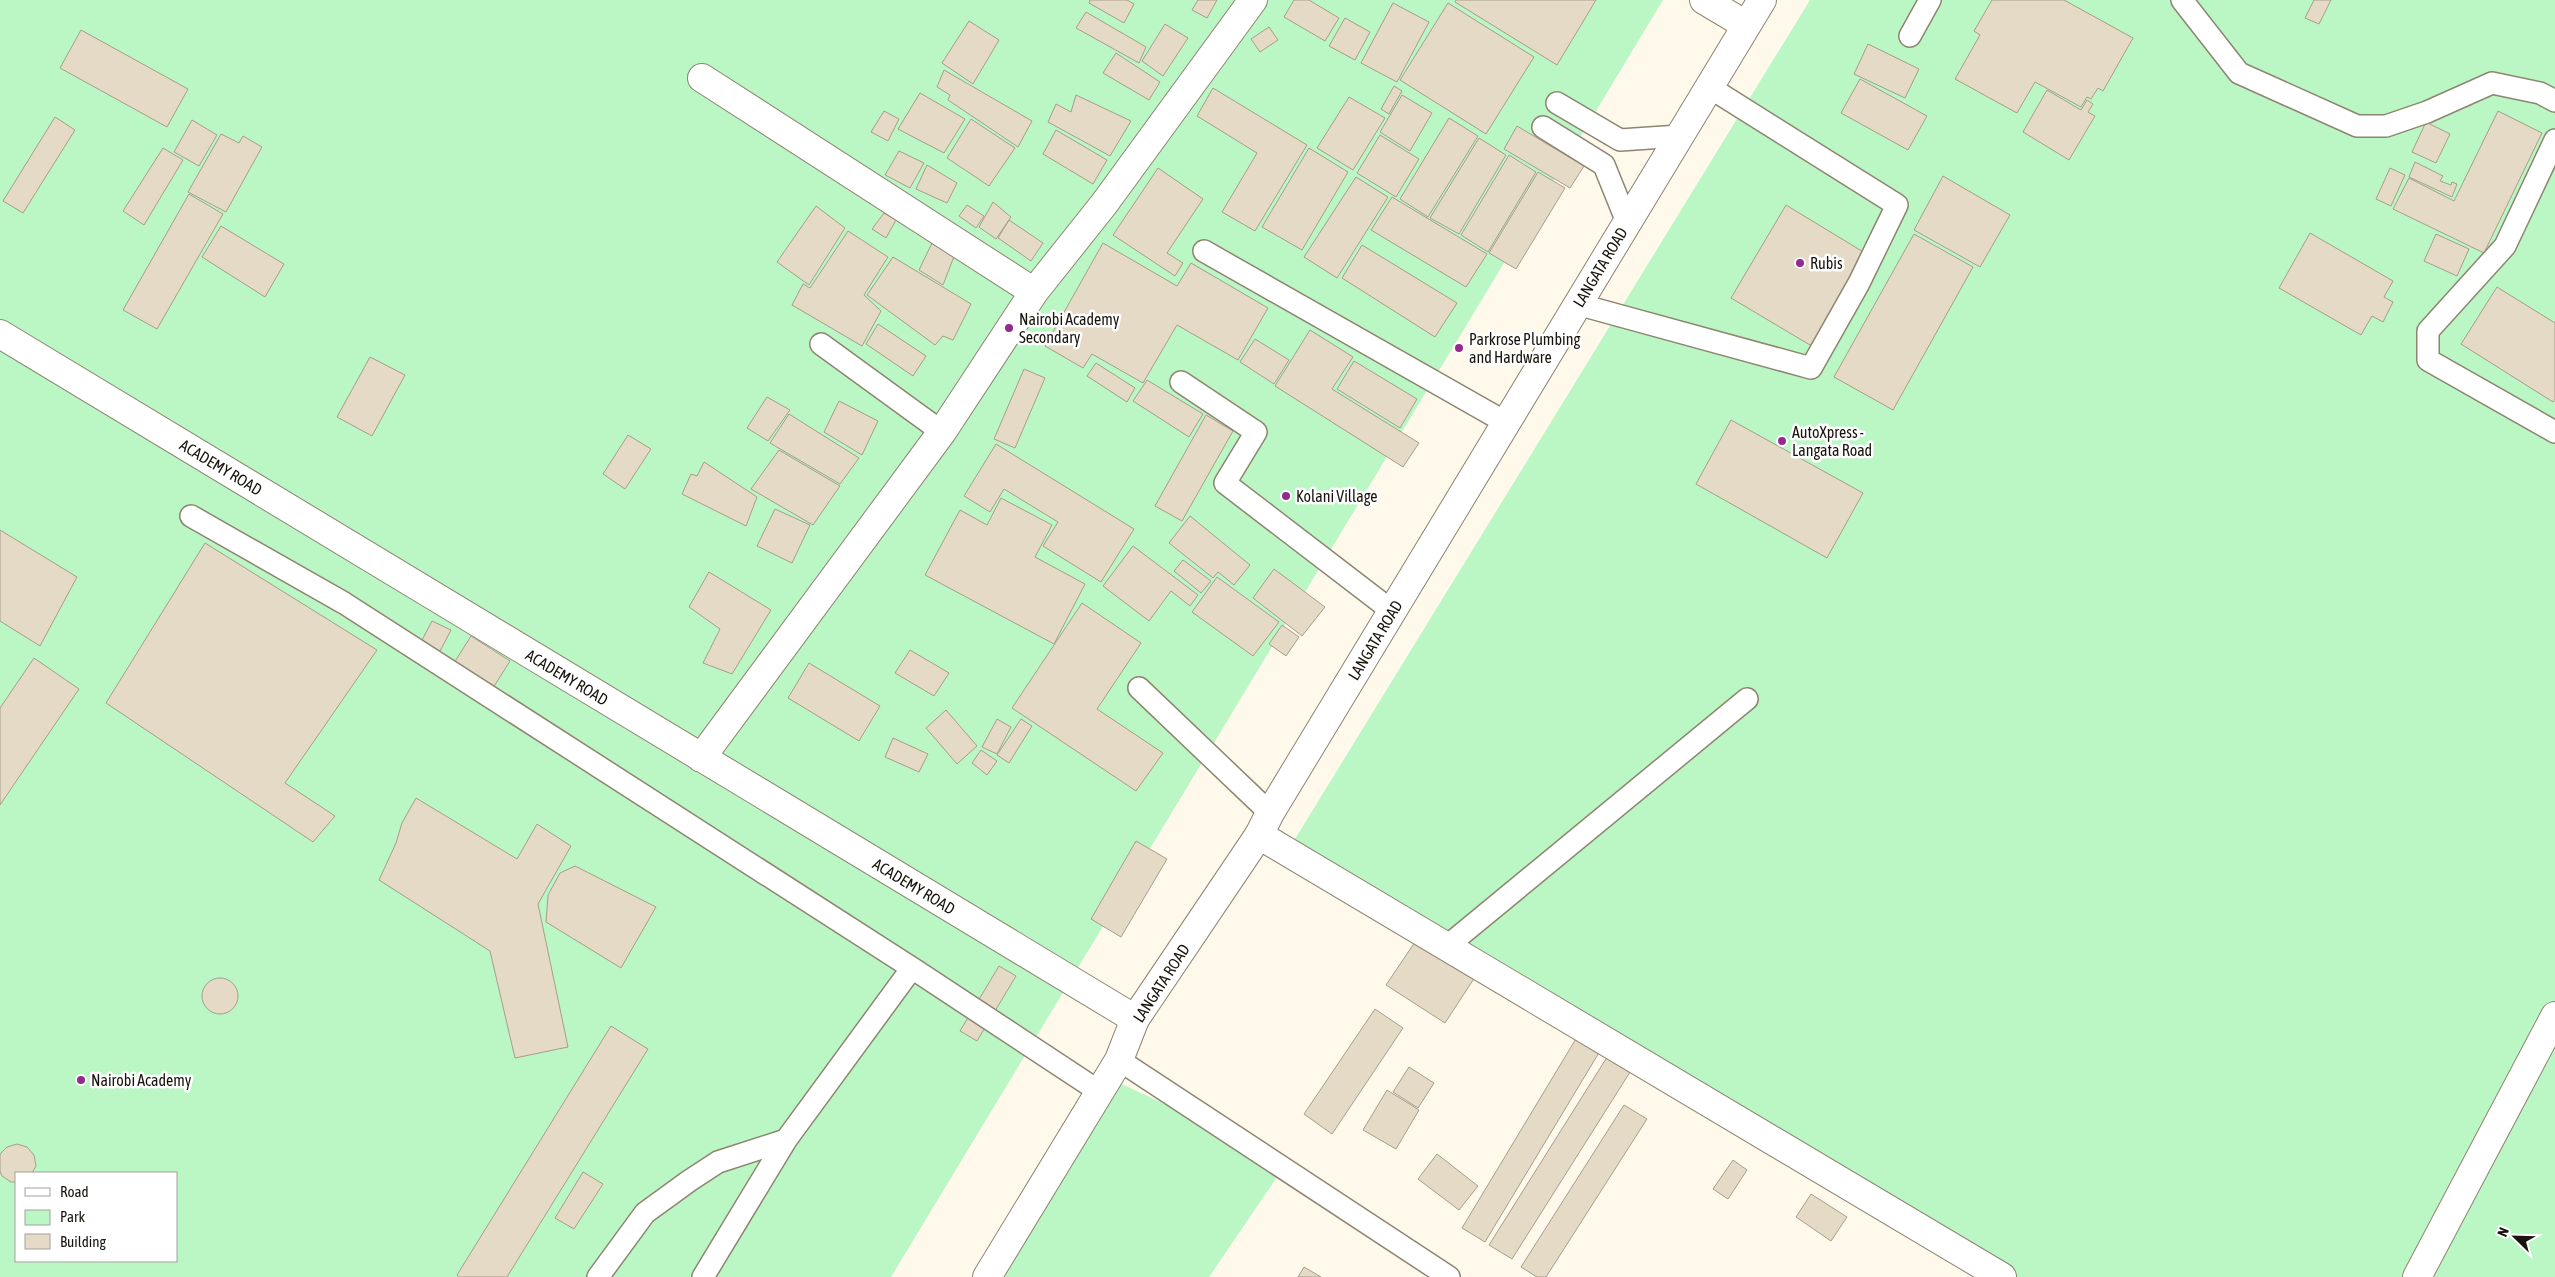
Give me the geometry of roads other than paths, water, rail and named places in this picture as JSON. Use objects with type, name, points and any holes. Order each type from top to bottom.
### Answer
[{"type":"street","points":[[701,758],[942,432],[1034,292],[1104,204],[1253,0]]},
{"type":"street","points":[[1704,0],[1746,26]]},
{"type":"street","name":"LANGATA ROAD","points":[[987,1277],[1119,1060],[1135,1019],[1264,824],[1505,422],[1762,0]]},
{"type":"street","points":[[702,78],[1034,292]]},
{"type":"street","name":"ACADEMY ROAD","points":[[0,334],[1135,1019]]},
{"type":"street","points":[[1264,824],[1446,946],[2002,1277]]},
{"type":"street","points":[[2417,1277],[2555,1016]]},
{"type":"lane","points":[[1910,36],[1930,0]]},
{"type":"lane","points":[[2182,0],[2238,73],[2357,126],[2386,126],[2427,112],[2492,83],[2540,93],[2555,100]]},
{"type":"lane","points":[[1577,304],[1811,368],[1859,284],[1897,205],[1709,87]]},
{"type":"lane","points":[[1557,103],[1620,140],[1679,136]]},
{"type":"lane","points":[[1543,128],[1604,165],[1627,222]]},
{"type":"lane","points":[[2555,140],[2505,246],[2428,331],[2428,360],[2555,432]]},
{"type":"lane","points":[[1204,251],[1505,422]]},
{"type":"lane","points":[[821,344],[942,432]]},
{"type":"lane","points":[[1181,382],[1256,432],[1225,484],[1392,611]]},
{"type":"lane","points":[[191,516],[344,603],[912,968],[1100,1092]]},
{"type":"lane","points":[[1139,688],[1264,824]]},
{"type":"lane","points":[[1446,946],[1746,699]]},
{"type":"lane","points":[[703,1277],[786,1140],[912,968]]},
{"type":"lane","points":[[1119,1060],[1449,1277]]},
{"type":"lane","points":[[598,1277],[645,1213],[718,1162],[786,1140]]},
{"type":"place","name":"Rubis","points":[[1800,263]]},
{"type":"place","name":"Nairobi Academy Secondary","points":[[1009,328]]},
{"type":"place","name":"Parkrose Plumbing and Hardware","points":[[1459,348]]},
{"type":"place","name":"AutoXpress - Langata Road","points":[[1782,441]]},
{"type":"place","name":"Kolani Village","points":[[1286,496]]},
{"type":"place","name":"Nairobi Academy","points":[[81,1080]]}]
